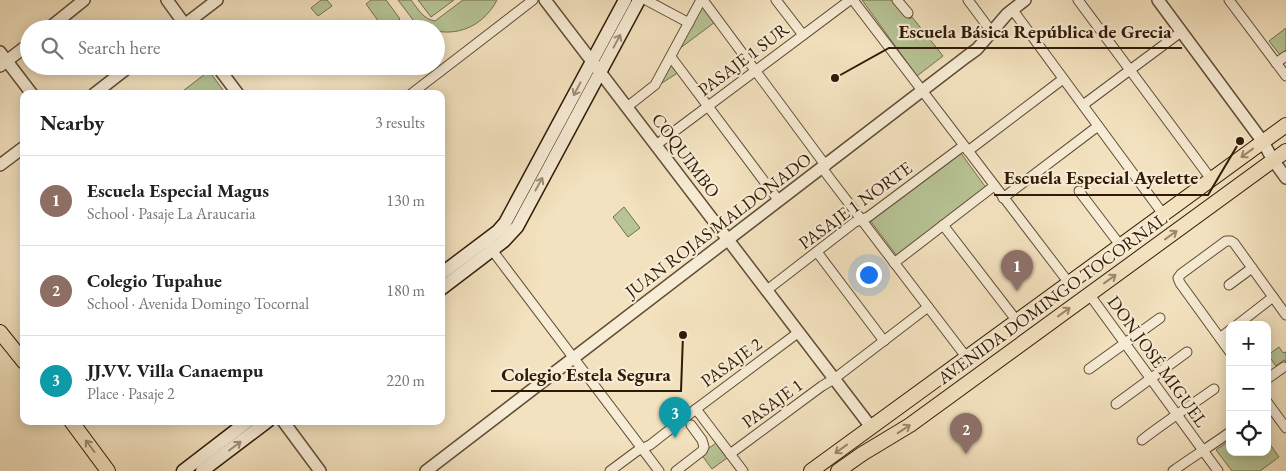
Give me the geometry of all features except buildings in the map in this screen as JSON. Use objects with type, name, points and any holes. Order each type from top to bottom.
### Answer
[{"type":"main road","points":[[512,224],[592,61],[625,0]]},
{"type":"main road","points":[[445,285],[489,245],[498,230],[512,224],[600,72],[639,0]]},
{"type":"main road","name":"AVENIDA DOMINGO TOCORNAL","points":[[811,471],[1286,125]]},
{"type":"main road","name":"AVENIDA DOMINGO TOCORNAL","points":[[838,471],[857,457],[910,425],[1286,151]]},
{"type":"main road","points":[[445,272],[489,245]]},
{"type":"main road","points":[[1120,245],[1128,247],[1133,251],[1131,263]]},
{"type":"main road","points":[[1022,318],[1027,318],[1030,325],[1039,331]]},
{"type":"main road","points":[[0,332],[20,357]]},
{"type":"main road","points":[[73,425],[108,471]]},
{"type":"main road","points":[[183,471],[243,425]]},
{"type":"main road","points":[[202,471],[263,425]]},
{"type":"street","points":[[59,20],[84,0]]},
{"type":"street","points":[[167,0],[180,20]]},
{"type":"street","points":[[193,20],[217,0]]},
{"type":"street","points":[[445,68],[533,0]]},
{"type":"street","name":"COQUIMBO","points":[[545,0],[871,427]]},
{"type":"street","points":[[646,0],[689,23]]},
{"type":"street","points":[[627,107],[655,85],[702,0],[861,220],[967,358]]},
{"type":"street","points":[[776,0],[803,35]]},
{"type":"street","points":[[852,0],[1068,283]]},
{"type":"street","name":"PASAJE 1 SUR","points":[[656,145],[852,0]]},
{"type":"street","points":[[897,0],[908,14]]},
{"type":"street","points":[[968,0],[991,31]]},
{"type":"street","name":"JUAN ROJAS MALDONADO","points":[[426,471],[972,53],[1012,10],[1025,0]]},
{"type":"street","points":[[1078,0],[1211,179]]},
{"type":"street","points":[[1158,0],[1263,142],[1286,178]]},
{"type":"street","points":[[1230,0],[1286,76]]},
{"type":"street","points":[[1012,10],[1163,214]]},
{"type":"street","points":[[1083,106],[1181,32]]},
{"type":"street","points":[[20,49],[2,60],[28,90]]},
{"type":"street","points":[[1276,63],[1286,56]]},
{"type":"street","points":[[671,57],[779,201]]},
{"type":"street","points":[[99,90],[118,75]]},
{"type":"street","points":[[224,75],[235,90]]},
{"type":"street","points":[[416,90],[436,75]]},
{"type":"street","name":"PASAJE 1 NORTE","points":[[767,290],[856,222],[868,217],[1063,79]]},
{"type":"street","points":[[1003,198],[1098,126]]},
{"type":"street","points":[[0,165],[20,150]]},
{"type":"street","points":[[894,263],[994,186]]},
{"type":"street","points":[[1080,191],[1120,245]]},
{"type":"street","points":[[943,225],[1022,318]]},
{"type":"street","points":[[1226,346],[1178,282],[1179,276],[1224,242],[1232,241],[1286,315]]},
{"type":"street","points":[[489,245],[659,471]]},
{"type":"street","points":[[817,252],[884,341]]},
{"type":"street","points":[[1229,285],[1252,268]]},
{"type":"street","name":"DON JOSÉ MIGUEL","points":[[1089,294],[1218,471]]},
{"type":"street","points":[[1242,321],[1273,297]]},
{"type":"street","name":"PASAJE 1","points":[[730,454],[834,379],[928,307]]},
{"type":"street","points":[[1089,369],[1160,318]]},
{"type":"street","name":"PASAJE 2","points":[[610,471],[637,451],[650,445],[799,332]]},
{"type":"street","points":[[1220,338],[1226,333]]},
{"type":"street","points":[[1116,404],[1187,352]]},
{"type":"street","points":[[1271,376],[1284,367]]},
{"type":"street","points":[[1142,440],[1214,389]]},
{"type":"street","points":[[1271,407],[1285,425]]},
{"type":"street","points":[[696,409],[743,471]]},
{"type":"street","points":[[286,425],[320,471]]},
{"type":"street","points":[[676,471],[702,451],[704,447],[704,442],[691,425]]},
{"type":"street","points":[[1173,471],[1226,435]]},
{"type":"green space","points":[[321,0],[327,0],[332,6],[318,16],[311,8]]},
{"type":"green space","points":[[371,0],[386,0],[400,19],[378,20],[366,4]]},
{"type":"green space","points":[[398,0],[411,0],[424,16],[431,20],[413,20]]},
{"type":"green space","points":[[418,0],[454,0],[431,17]]},
{"type":"green space","points":[[463,0],[497,0],[486,15],[472,26],[455,32],[446,32],[445,20],[436,20]]},
{"type":"green space","points":[[862,0],[893,0],[910,19],[912,17],[943,56],[917,76]]},
{"type":"green space","points":[[701,3],[715,22],[679,49]]},
{"type":"green space","points":[[1286,28],[1286,50],[1280,55],[1269,41]]},
{"type":"green space","points":[[672,62],[679,72],[659,85]]},
{"type":"green space","points":[[204,75],[212,75],[223,90],[184,90]]},
{"type":"green space","points":[[960,152],[987,189],[897,256],[869,219]]},
{"type":"green space","points":[[624,207],[640,228],[628,237],[613,217]]},
{"type":"green space","points":[[1279,347],[1283,353],[1286,352],[1286,362],[1284,360],[1276,366],[1271,359],[1271,353]]},
{"type":"green space","points":[[716,443],[727,458],[712,469],[701,454]]},
{"type":"green space","points":[[1226,443],[1226,456],[1271,456],[1271,446],[1279,457],[1260,471],[1232,471],[1216,450]]},
{"type":"place","name":"Escuela Básica República de Grecia","points":[[835,78]]},
{"type":"place","name":"Escuela Especial Ayelette","points":[[1240,141]]},
{"type":"place","name":"Escuela Especial Magus","points":[[1017,291]]},
{"type":"place","name":"Colegio Estela Segura","points":[[683,335]]},
{"type":"place","name":"JJ.VV. Villa Canaempu","points":[[675,438]]},
{"type":"place","name":"Colegio Tupahue","points":[[966,454]]}]
